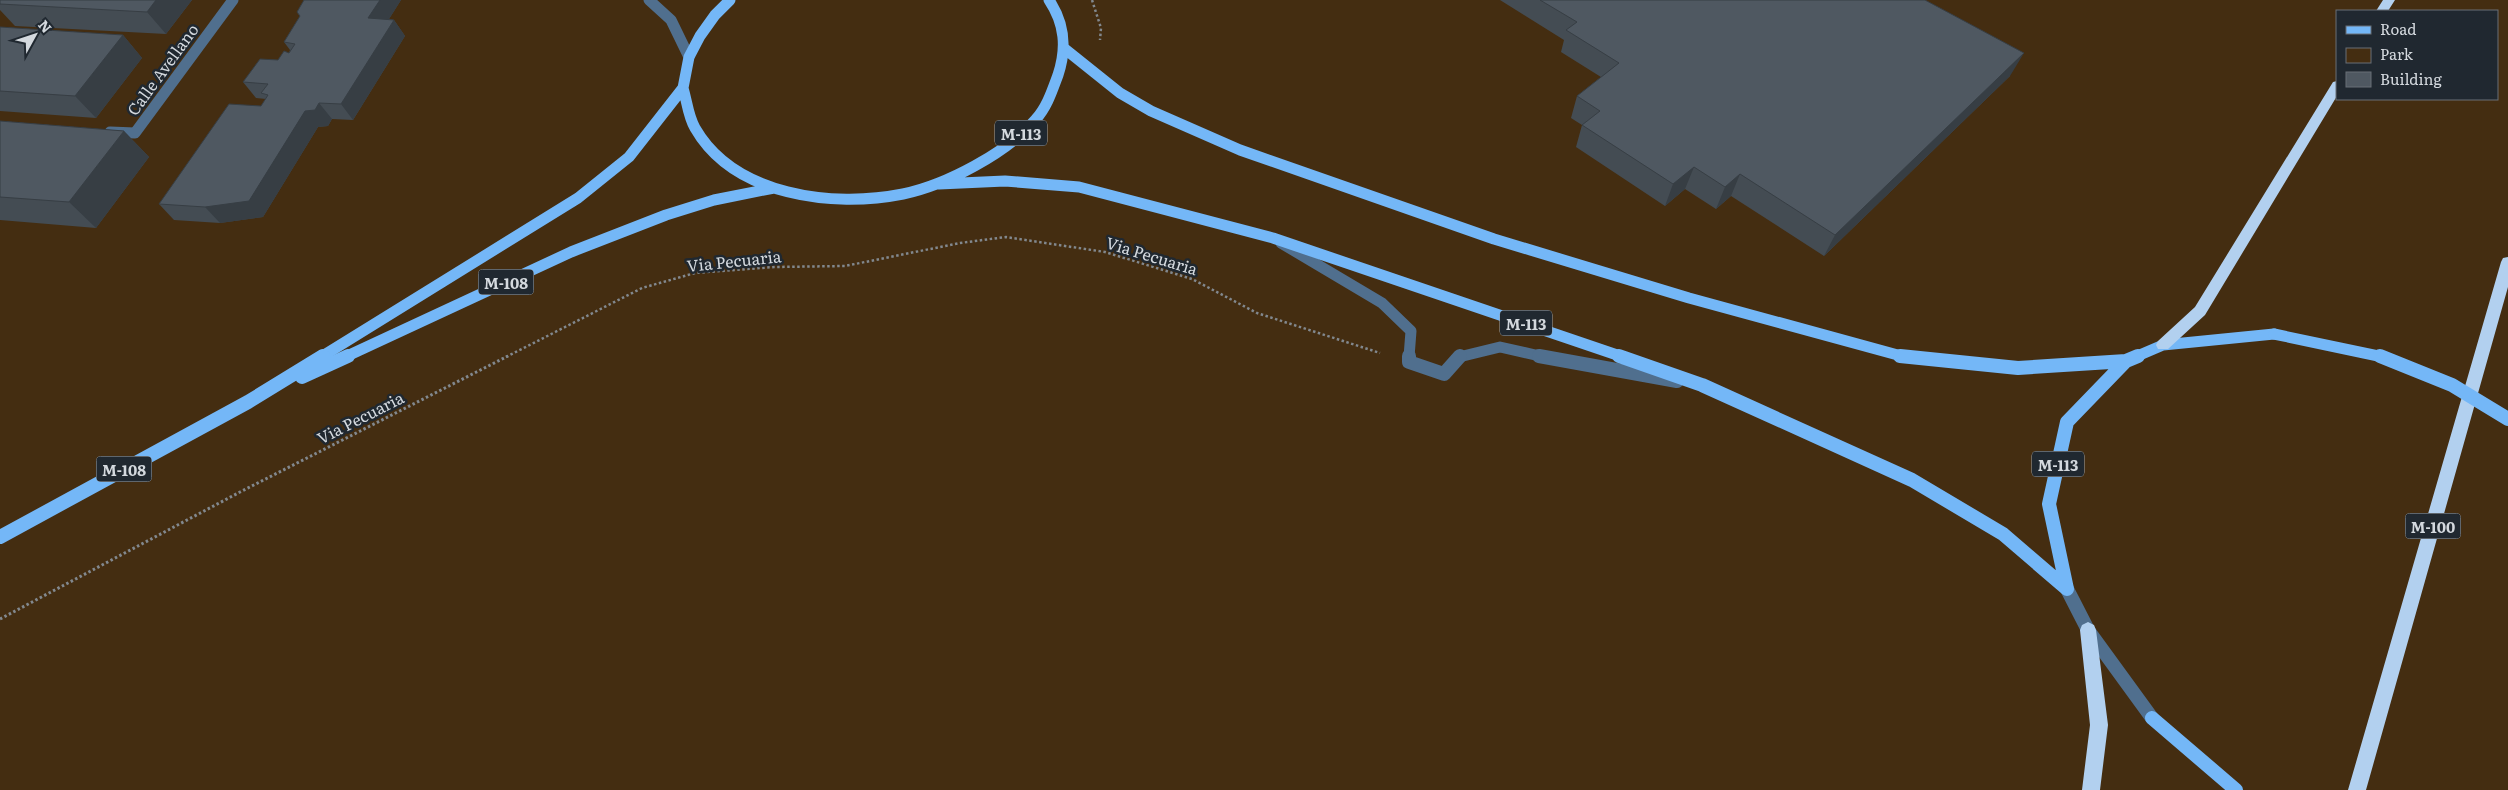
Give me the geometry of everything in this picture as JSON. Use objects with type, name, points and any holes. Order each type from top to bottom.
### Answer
[{"type":"highway","points":[[2163,345],[2200,311],[2336,87]]},
{"type":"highway","name":"M-100","points":[[2357,790],[2508,262]]},
{"type":"highway","name":"M-113","points":[[2088,630],[2099,725],[2091,790]]},
{"type":"main road","name":"M-113","points":[[730,0],[715,15],[689,57],[683,88],[692,122],[714,151],[740,173],[774,188],[813,197],[860,201],[908,193],[939,184],[979,164],[1023,132],[1044,108],[1066,49],[1120,92],[1151,111],[1240,150],[1494,239],[1689,298],[1904,357],[2018,368],[2126,361],[2163,345],[2274,334],[2378,355],[2452,385],[2508,419]]},
{"type":"main road","points":[[1049,0],[1063,29],[1066,49]]},
{"type":"main road","name":"M-108","points":[[0,537],[248,402],[578,198],[629,157],[683,88]]},
{"type":"main road","name":"M-113","points":[[939,184],[1005,181],[1079,187],[1273,238],[1466,302],[1702,385],[1912,480],[2003,534],[2068,588]]},
{"type":"main road","name":"M-108","points":[[248,402],[571,252],[666,215],[714,200],[774,188]]},
{"type":"main road","name":"M-113","points":[[2068,588],[2049,504],[2067,422],[2126,361]]},
{"type":"main road","name":"M-113","points":[[2152,718],[2236,790]]},
{"type":"street","name":"Calle Avellano","points":[[96,131],[135,133],[233,0]]},
{"type":"street","points":[[649,0],[671,20],[689,57]]},
{"type":"street","points":[[1273,238],[1382,303],[1411,331],[1409,362],[1444,374],[1460,355],[1500,347],[1557,360],[1702,385]]},
{"type":"street","name":"M-113","points":[[2068,588],[2088,630],[2152,718]]},
{"type":"path","name":"Via Pecuaria","points":[[0,620],[240,492],[642,288],[695,273],[774,266],[845,266],[960,243],[1006,237],[1105,252],[1192,279],[1257,313],[1409,362]]},
{"type":"green space","points":[[0,0],[2508,0],[2508,790],[0,790]]},
{"type":"building","points":[[0,0],[156,0],[147,12],[0,4]]},
{"type":"building","points":[[304,0],[380,0],[368,18],[394,20],[341,104],[319,103],[315,110],[305,111],[249,201],[205,207],[159,204],[229,104],[261,106],[268,95],[261,93],[268,84],[243,82],[260,59],[278,60],[284,51],[289,53],[295,44],[284,42],[300,16],[297,12]]},
{"type":"building","points":[[1540,0],[1925,0],[2024,53],[1835,235],[1740,174],[1725,187],[1694,167],[1673,184],[1582,125],[1600,111],[1577,96],[1619,63],[1566,30],[1577,22]]},
{"type":"building","points":[[0,27],[123,35],[75,96],[0,91]]},
{"type":"building","points":[[0,121],[124,131],[69,202],[0,197]]}]
